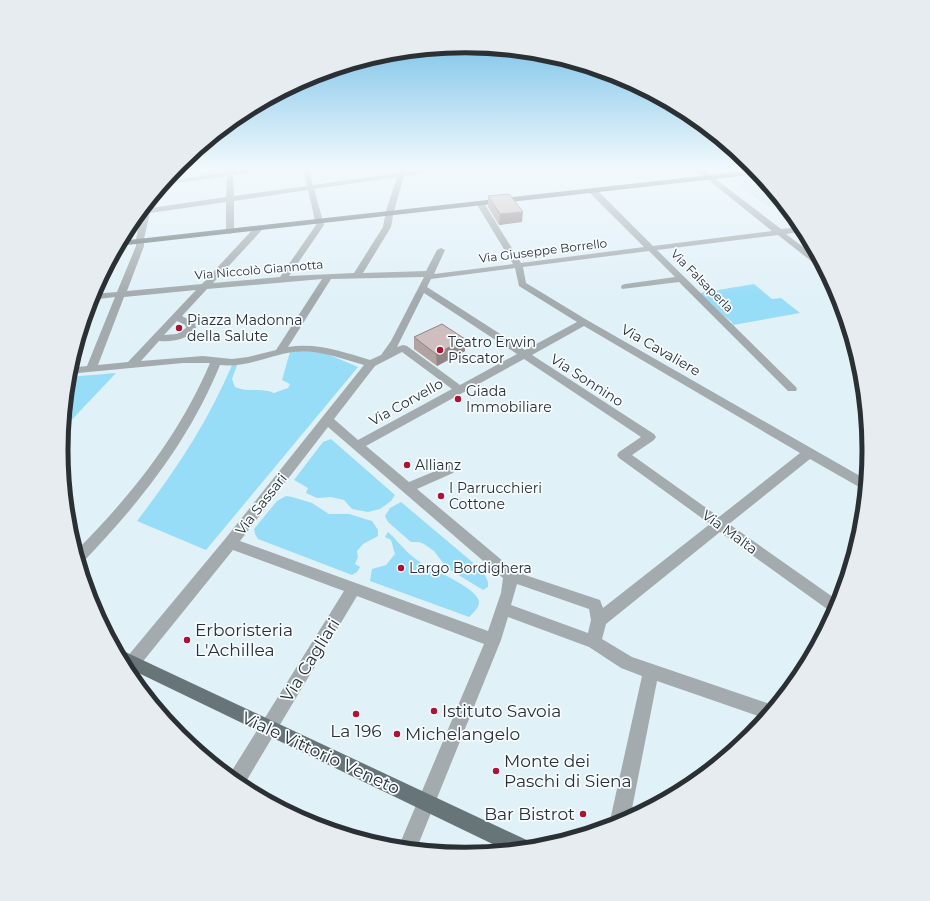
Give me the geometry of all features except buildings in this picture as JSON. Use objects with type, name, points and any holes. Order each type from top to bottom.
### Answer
[{"type":"main road","points":[[126,243],[405,212]]},
{"type":"main road","name":"Viale Vittorio Veneto","points":[[131,666],[268,727],[516,845]]},
{"type":"street","points":[[230,232],[231,212]]},
{"type":"street","points":[[283,279],[309,244],[320,225],[316,212]]},
{"type":"street","name":"Via Cavaliere","points":[[486,212],[519,266],[522,284],[584,322],[861,483]]},
{"type":"street","name":"Via Falsaperla","points":[[615,212],[792,389]]},
{"type":"street","points":[[753,212],[812,258]]},
{"type":"street","points":[[357,276],[387,228],[389,214]]},
{"type":"street","points":[[91,369],[140,246],[143,218]]},
{"type":"street","points":[[131,365],[258,229]]},
{"type":"street","name":"Via Giuseppe Borrello","points":[[429,276],[519,266],[796,230]]},
{"type":"street","points":[[382,358],[396,342],[441,250]]},
{"type":"street","points":[[280,352],[328,276]]},
{"type":"street","name":"Via Niccolò Giannotta","points":[[99,296],[328,276],[429,276]]},
{"type":"street","points":[[625,287],[681,279]]},
{"type":"street","name":"Via Sonnino","points":[[423,288],[650,437],[623,455]]},
{"type":"street","points":[[153,342],[176,337],[190,330],[191,325],[188,321],[173,320]]},
{"type":"street","name":"Via Corvello","points":[[363,442],[458,389],[584,322]]},
{"type":"street","name":"Via Sassari","points":[[128,660],[230,543],[371,364],[403,348],[458,389]]},
{"type":"street","points":[[76,370],[200,359],[216,362],[234,362],[294,349],[316,349],[371,364]]},
{"type":"street","points":[[81,554],[106,529],[137,492],[170,448],[205,388],[216,362]]},
{"type":"street","points":[[327,420],[363,442],[408,488],[511,576],[595,605],[599,620],[594,642]]},
{"type":"street","points":[[599,620],[809,453]]},
{"type":"street","name":"Via Malta","points":[[623,455],[831,605]]},
{"type":"street","points":[[408,488],[448,470]]},
{"type":"street","points":[[230,543],[350,594],[493,640]]},
{"type":"street","points":[[409,844],[493,640],[508,593],[511,576]]},
{"type":"street","name":"Via Cagliari","points":[[237,776],[350,594]]},
{"type":"street","points":[[503,609],[594,642],[649,677],[761,709]]},
{"type":"street","points":[[621,816],[649,677]]},
{"type":"shaded area","points":[[754,284],[772,299],[781,298],[800,313],[733,325],[732,322],[700,293]]},
{"type":"shaded area","points":[[298,351],[325,353],[358,367],[206,550],[137,521],[177,466],[201,427],[223,386],[232,365],[237,365],[232,379],[235,387],[245,390],[264,390],[274,393],[288,388],[290,384],[282,380],[290,352]]},
{"type":"shaded area","points":[[116,373],[68,424],[71,399],[74,376]]},
{"type":"shaded area","points":[[331,439],[395,495],[391,501],[380,509],[368,512],[352,509],[344,500],[331,497],[317,498],[306,493],[308,488],[294,480],[323,442]]},
{"type":"shaded area","points":[[286,496],[312,503],[329,514],[349,514],[372,521],[378,530],[378,536],[363,544],[357,551],[358,557],[355,564],[360,567],[357,572],[352,575],[258,539],[254,529],[277,501]]},
{"type":"shaded area","points":[[401,502],[483,571],[488,582],[488,587],[483,590],[447,568],[434,551],[419,542],[411,542],[388,522],[385,516],[390,508]]},
{"type":"shaded area","points":[[388,532],[415,559],[453,579],[471,591],[477,597],[479,602],[474,612],[469,617],[370,581],[372,569],[386,565],[395,554],[391,540],[385,537]]},
{"type":"place","name":"Piazza Madonna della Salute","points":[[179,328]]},
{"type":"place","name":"Teatro Erwin Piscator","points":[[440,350]]},
{"type":"place","name":"Giada Immobiliare","points":[[458,399]]},
{"type":"place","name":"Allianz","points":[[407,465]]},
{"type":"place","name":"I Parrucchieri Cottone","points":[[441,496]]},
{"type":"place","name":"Largo Bordighera","points":[[401,568]]},
{"type":"place","name":"Erboristeria L'Achillea","points":[[187,640]]},
{"type":"place","name":"Istituto Savoia","points":[[434,711]]},
{"type":"place","name":"La 196","points":[[356,714]]},
{"type":"place","name":"Michelangelo","points":[[397,734]]},
{"type":"place","name":"Monte dei Paschi di Siena","points":[[496,771]]},
{"type":"place","name":"Bar Bistrot","points":[[583,814]]}]
